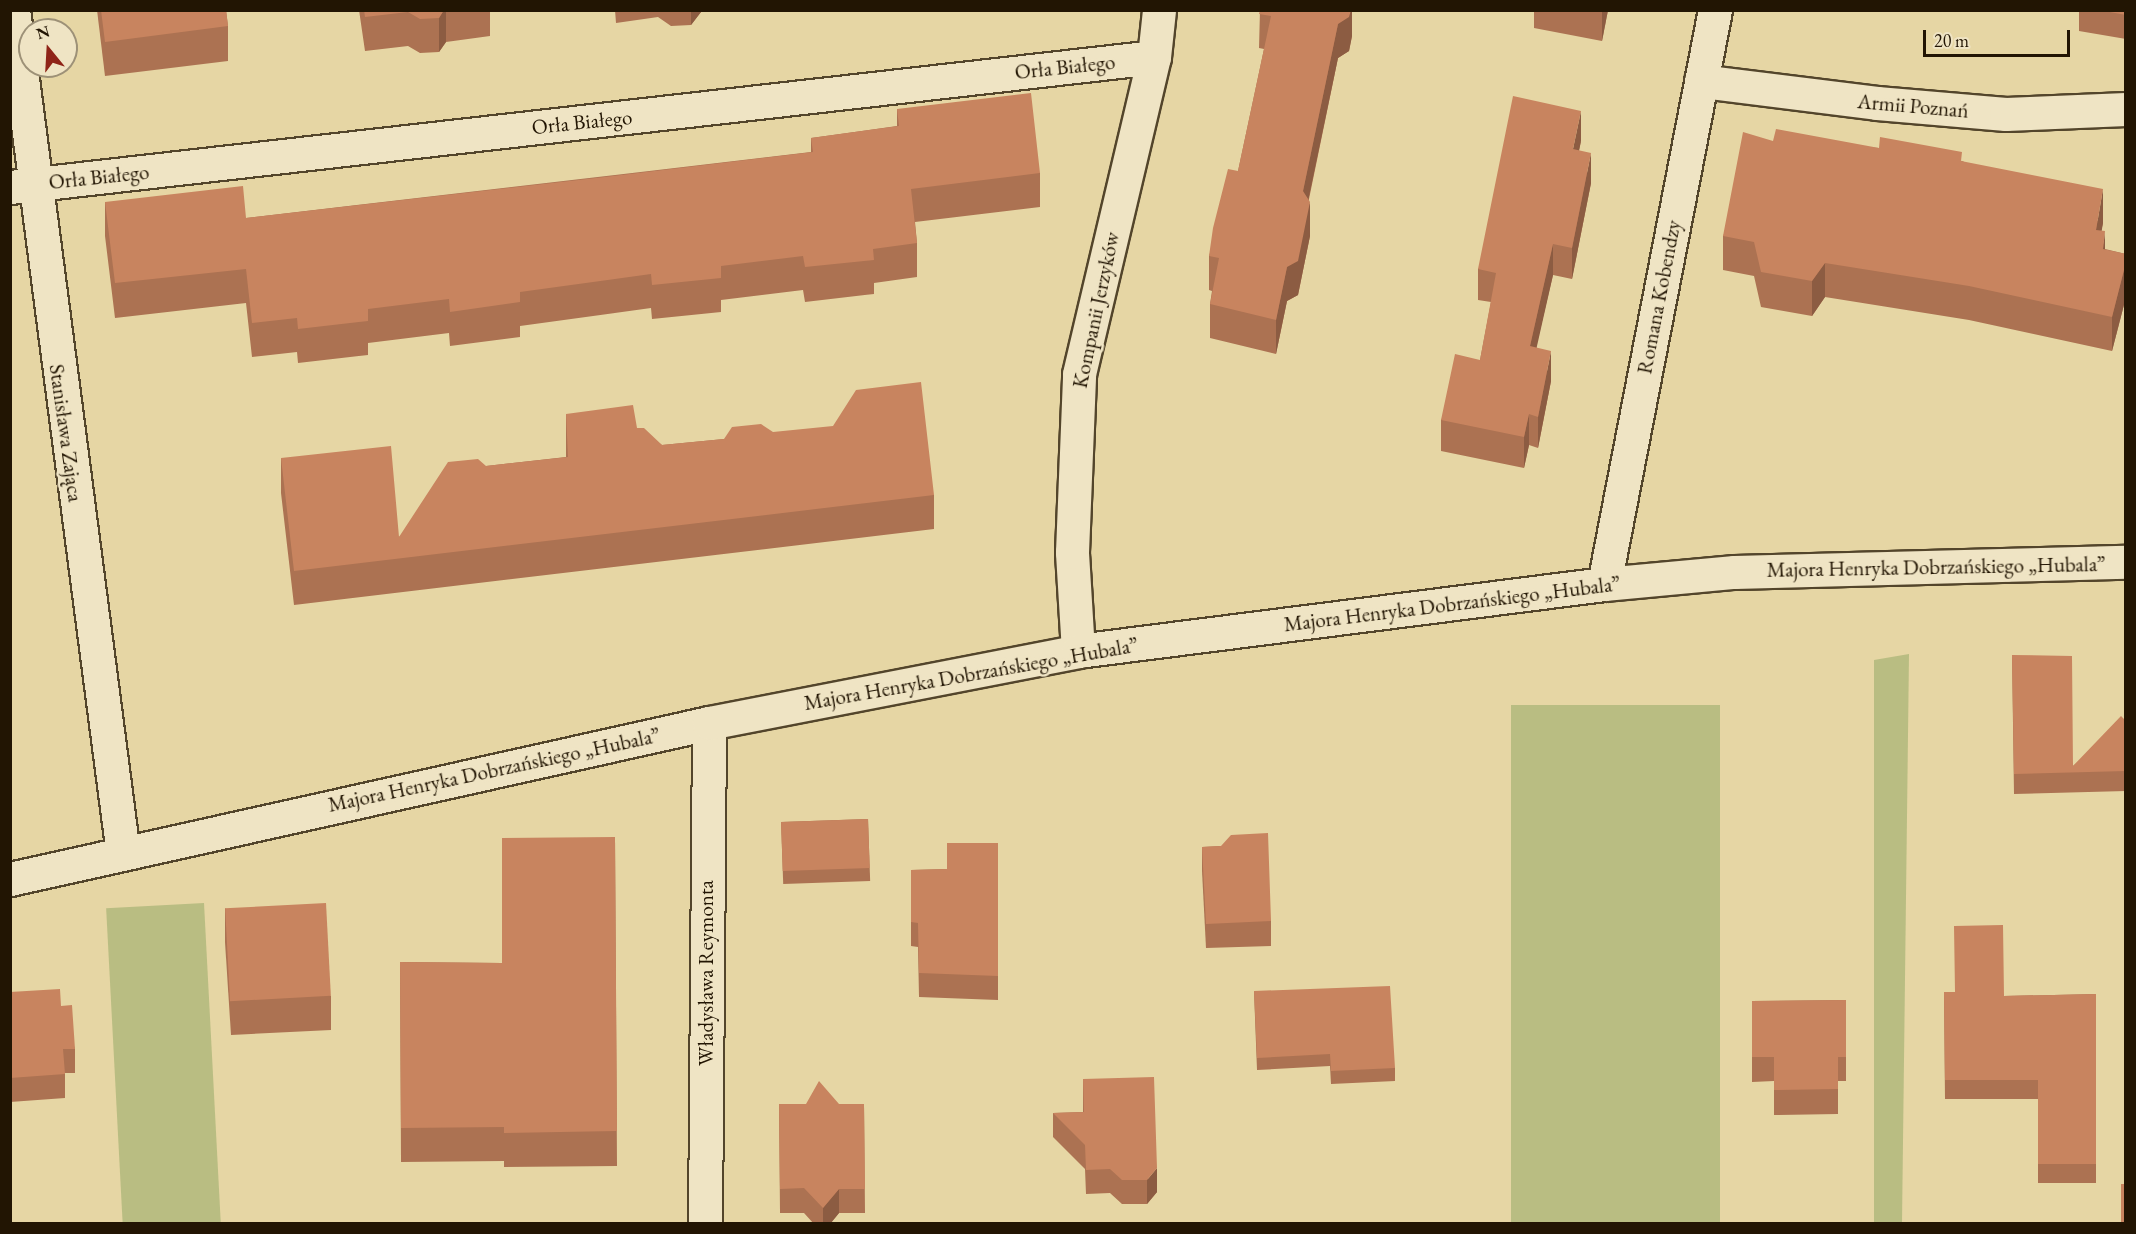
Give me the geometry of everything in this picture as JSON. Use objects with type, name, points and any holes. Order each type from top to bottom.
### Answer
[{"type":"street","name":"Stanisława Zająca","points":[[13,10],[22,186],[123,854]]},
{"type":"street","name":"Kompanii Jerzyków","points":[[1078,651],[1072,552],[1079,374],[1154,57],[1159,10]]},
{"type":"street","name":"Romana Kobendzy","points":[[1604,584],[1714,10]]},
{"type":"street","name":"Orła Białego","points":[[22,186],[1154,57]]},
{"type":"street","name":"Armii Poznań","points":[[1701,81],[1876,104],[2006,114],[2126,109]]},
{"type":"street","name":"Majora Henryka Dobrzańskiego „Hubala”","points":[[10,879],[709,723],[1078,651],[1604,584],[1734,572],[2126,562]]},
{"type":"street","name":"Władysława Reymonta","points":[[705,1224],[709,723]]},
{"type":"green space","points":[[1909,654],[1902,1223],[1874,1223],[1874,660]]},
{"type":"green space","points":[[1511,705],[1720,705],[1720,1223],[1511,1223]]},
{"type":"green space","points":[[204,903],[221,1223],[123,1224],[106,908]]},
{"type":"building","points":[[101,10],[226,10],[228,26],[105,42]]},
{"type":"building","points":[[364,10],[444,10],[439,18],[420,19],[408,12],[365,17]]},
{"type":"building","points":[[1260,10],[1351,10],[1349,17],[1338,24],[1303,191],[1310,202],[1298,261],[1287,267],[1276,320],[1210,304],[1219,258],[1209,256],[1213,228],[1228,169],[1238,171],[1271,16],[1259,14]]},
{"type":"building","points":[[2099,10],[2126,10],[2126,15]]},
{"type":"building","points":[[1031,93],[1040,173],[911,189],[917,243],[873,249],[874,260],[805,267],[803,256],[721,266],[721,278],[652,285],[651,274],[520,292],[520,302],[450,312],[449,299],[368,309],[368,321],[298,329],[297,318],[252,323],[246,269],[115,283],[105,202],[243,186],[246,218],[596,178],[813,152],[811,138],[899,126],[897,109]]},
{"type":"building","points":[[1513,96],[1581,111],[1573,149],[1591,153],[1572,248],[1553,244],[1530,346],[1551,351],[1538,417],[1529,414],[1524,437],[1441,420],[1455,354],[1480,360],[1496,273],[1478,269]]},
{"type":"building","points":[[1776,129],[1879,148],[1880,137],[1962,152],[1961,161],[2103,189],[2096,230],[2105,231],[2103,249],[2126,254],[2112,317],[1969,286],[1825,263],[1812,281],[1761,272],[1754,242],[1723,236],[1743,132],[1773,141]]},
{"type":"building","points":[[921,382],[934,495],[294,571],[281,458],[391,446],[399,537],[448,462],[478,459],[486,466],[568,457],[566,414],[633,405],[637,428],[644,428],[662,445],[724,439],[732,427],[761,424],[773,432],[833,426],[856,390]]},
{"type":"building","points":[[2012,655],[2072,656],[2073,766],[2121,716],[2126,721],[2126,771],[2014,774]]},
{"type":"building","points":[[868,819],[870,868],[783,871],[781,822]]},
{"type":"building","points":[[1268,833],[1271,921],[1206,924],[1202,847],[1221,846],[1231,835]]},
{"type":"building","points":[[615,837],[617,1131],[504,1133],[504,1127],[401,1128],[400,962],[502,963],[502,838]]},
{"type":"building","points":[[947,843],[998,843],[998,976],[919,973],[918,923],[911,922],[911,870],[947,869]]},
{"type":"building","points":[[326,903],[331,996],[230,1001],[225,908]]},
{"type":"building","points":[[2003,925],[2004,996],[2096,994],[2096,1164],[2038,1164],[2038,1080],[1945,1080],[1944,992],[1955,992],[1954,926]]},
{"type":"building","points":[[1390,986],[1395,1068],[1331,1071],[1330,1054],[1257,1058],[1254,991]]},
{"type":"building","points":[[60,989],[61,1006],[72,1005],[75,1049],[63,1049],[65,1074],[10,1078],[10,992]]},
{"type":"building","points":[[1846,1000],[1846,1057],[1838,1057],[1838,1089],[1774,1090],[1774,1057],[1752,1057],[1752,1001]]},
{"type":"building","points":[[1154,1077],[1157,1168],[1147,1180],[1122,1180],[1110,1169],[1086,1170],[1085,1145],[1053,1113],[1084,1112],[1083,1079]]},
{"type":"building","points":[[819,1081],[839,1104],[864,1104],[865,1189],[839,1189],[823,1208],[804,1188],[780,1189],[779,1104],[806,1104]]},
{"type":"building","points":[[2121,1184],[2126,1184],[2126,1224],[2121,1224]]}]
